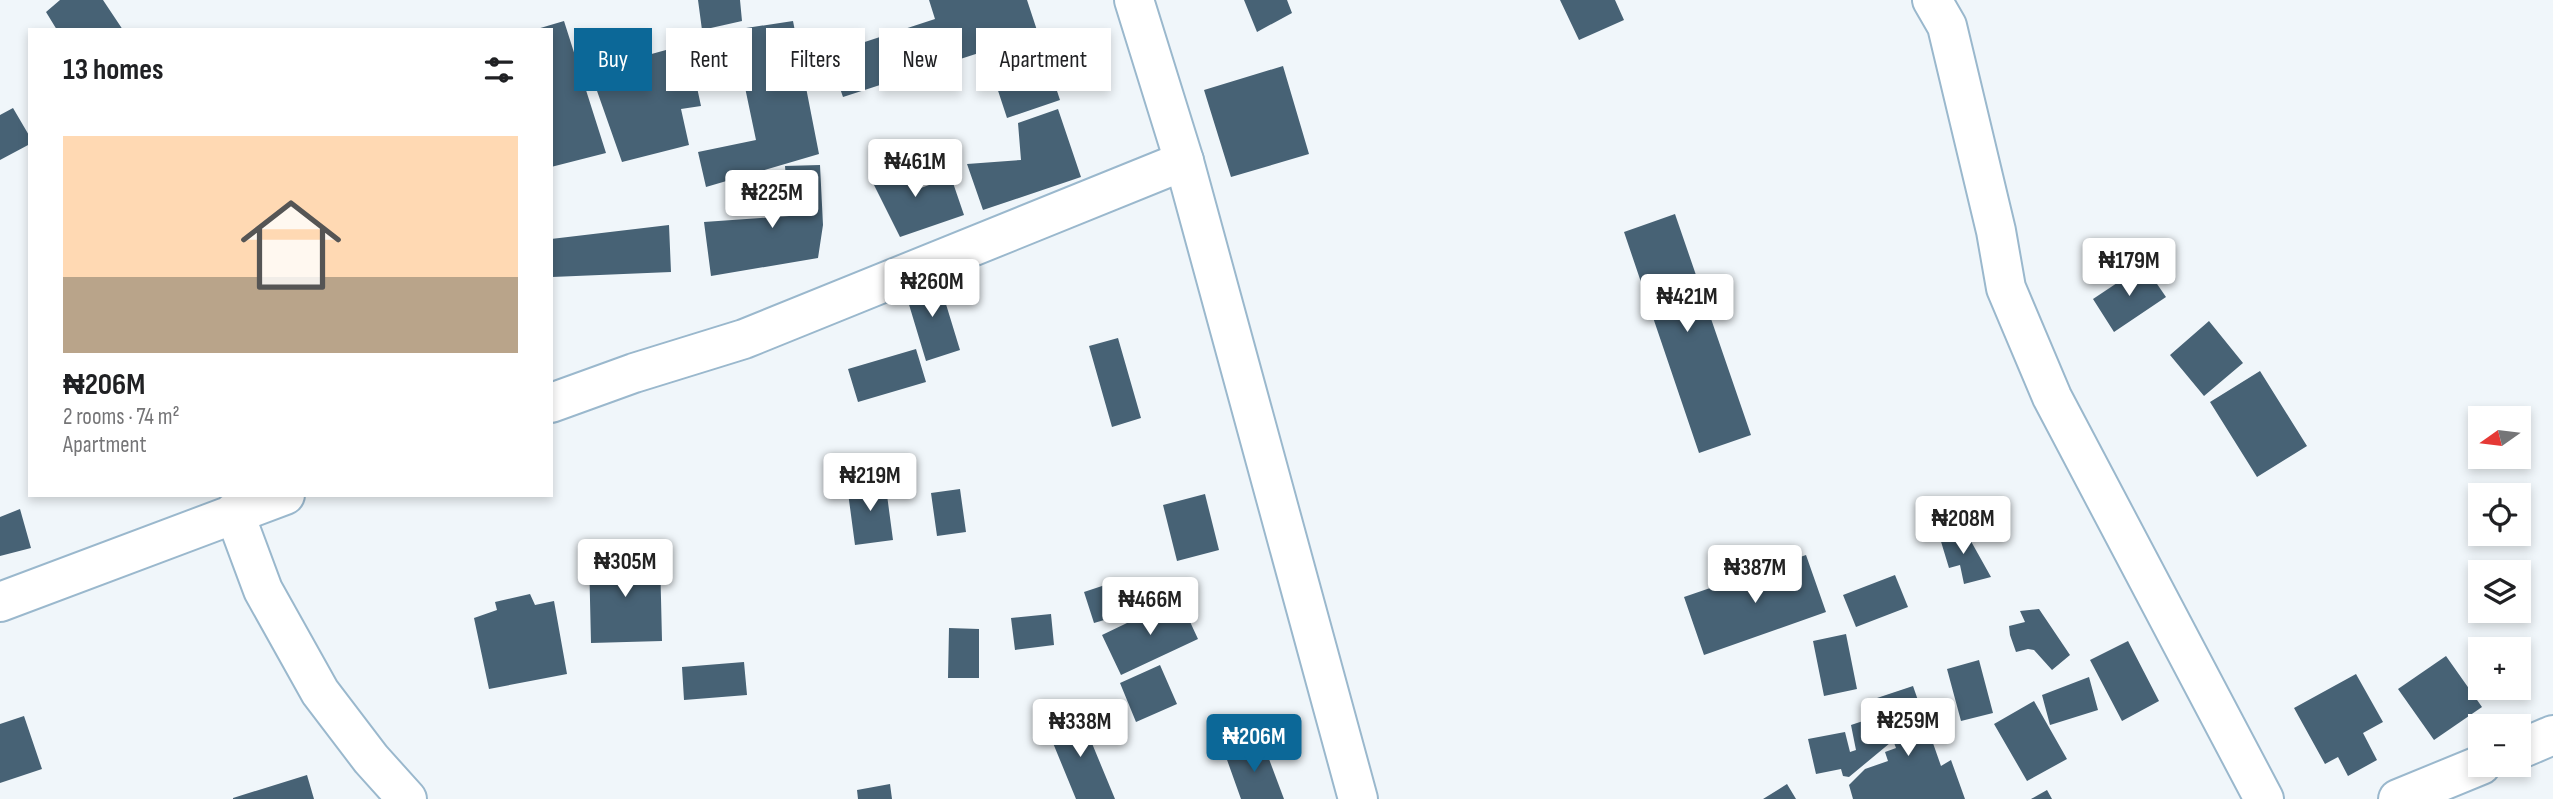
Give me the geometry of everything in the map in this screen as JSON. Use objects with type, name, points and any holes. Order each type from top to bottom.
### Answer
[{"type":"street","points":[[1134,0],[1184,161],[1358,799]]},
{"type":"street","points":[[1932,0],[1948,26],[1996,231],[2006,288],[2052,397],[2264,799]]},
{"type":"street","points":[[553,402],[634,373],[744,339],[1184,161]]},
{"type":"street","points":[[0,601],[279,497]]},
{"type":"street","points":[[234,512],[263,590],[320,692],[407,799]]},
{"type":"street","points":[[2531,744],[2553,735]]},
{"type":"street","points":[[2399,799],[2468,771]]},
{"type":"building","points":[[60,0],[103,0],[122,28],[56,28],[46,12]]},
{"type":"building","points":[[698,0],[740,0],[742,21],[702,28]]},
{"type":"building","points":[[929,0],[1027,0],[1036,28],[976,28],[976,54],[962,58],[962,28],[907,28],[935,19]]},
{"type":"building","points":[[1244,0],[1287,0],[1292,13],[1257,32]]},
{"type":"building","points":[[1560,0],[1615,0],[1624,20],[1579,40]]},
{"type":"building","points":[[564,21],[574,52],[574,91],[586,91],[606,153],[553,166],[553,28],[540,28]]},
{"type":"building","points":[[793,21],[794,28],[766,28],[766,91],[807,91],[819,154],[706,187],[698,152],[756,140],[746,91],[752,91],[752,28],[746,28]]},
{"type":"building","points":[[879,37],[879,85],[865,90],[865,42]]},
{"type":"building","points":[[666,50],[666,91],[698,91],[701,106],[681,109],[689,145],[622,162],[597,91],[652,91],[652,54]]},
{"type":"building","points":[[1283,66],[1309,154],[1231,177],[1204,90]]},
{"type":"building","points":[[841,91],[862,91],[843,97]]},
{"type":"building","points":[[998,91],[1057,91],[1060,100],[1007,118]]},
{"type":"building","points":[[13,108],[28,134],[28,145],[0,160],[0,115]]},
{"type":"building","points":[[1058,109],[1081,177],[983,210],[967,164],[1021,160],[1018,123]]},
{"type":"building","points":[[902,156],[918,189],[951,177],[964,215],[900,237],[870,177]]},
{"type":"building","points":[[820,165],[823,225],[818,258],[711,276],[704,222],[789,216],[785,166]]},
{"type":"building","points":[[1675,214],[1751,435],[1699,453],[1624,232]]},
{"type":"building","points":[[669,225],[671,272],[553,277],[553,239]]},
{"type":"building","points":[[2144,265],[2166,297],[2114,332],[2093,299]]},
{"type":"building","points":[[938,278],[960,350],[926,361],[904,288]]},
{"type":"building","points":[[2209,321],[2243,363],[2204,396],[2170,355]]},
{"type":"building","points":[[1118,338],[1141,418],[1112,427],[1089,346]]},
{"type":"building","points":[[916,349],[926,382],[858,402],[848,369]]},
{"type":"building","points":[[2260,371],[2307,446],[2257,477],[2210,402]]},
{"type":"building","points":[[885,480],[893,540],[855,545],[847,485]]},
{"type":"building","points":[[960,489],[966,532],[937,536],[931,493]]},
{"type":"building","points":[[1205,494],[1219,550],[1177,561],[1163,505]]},
{"type":"building","points":[[20,509],[31,548],[0,556],[0,517]]},
{"type":"building","points":[[1963,527],[1991,577],[1964,584],[1960,565],[1949,568],[1939,535]]},
{"type":"building","points":[[1806,555],[1826,612],[1704,655],[1684,597]]},
{"type":"building","points":[[660,556],[662,641],[591,643],[589,557]]},
{"type":"building","points":[[1895,575],[1908,607],[1856,627],[1843,595]]},
{"type":"building","points":[[1108,584],[1118,616],[1094,623],[1084,592]]},
{"type":"building","points":[[530,594],[535,605],[554,601],[567,674],[489,689],[474,618],[497,610],[495,602]]},
{"type":"building","points":[[1179,598],[1198,639],[1121,675],[1102,635]]},
{"type":"building","points":[[2039,609],[2070,655],[2052,670],[2034,650],[2016,652],[2010,635],[2009,626],[2025,622],[2020,611]]},
{"type":"building","points":[[1051,614],[1054,645],[1015,650],[1011,618]]},
{"type":"building","points":[[949,628],[979,629],[979,678],[948,678]]},
{"type":"building","points":[[1846,634],[1857,689],[1824,696],[1813,641]]},
{"type":"building","points":[[2128,641],[2159,701],[2122,721],[2090,660]]},
{"type":"building","points":[[2446,656],[2468,687],[2468,700],[2477,700],[2482,707],[2468,714],[2434,740],[2398,689]]},
{"type":"building","points":[[1979,660],[1993,713],[1961,721],[1947,669]]},
{"type":"building","points":[[744,662],[747,695],[684,700],[682,667]]},
{"type":"building","points":[[1160,665],[1177,704],[1136,722],[1120,683]]},
{"type":"building","points":[[2356,674],[2383,722],[2363,733],[2377,760],[2348,776],[2338,757],[2325,764],[2294,708]]},
{"type":"building","points":[[2089,677],[2098,710],[2050,725],[2042,695]]},
{"type":"building","points":[[1913,686],[1941,766],[1951,760],[1965,799],[1853,799],[1849,785],[1865,769],[1888,761],[1885,752],[1896,748],[1877,698]]},
{"type":"building","points":[[2034,701],[2067,759],[2027,781],[1994,724]]},
{"type":"building","points":[[1079,712],[1115,799],[1076,799],[1046,726]]},
{"type":"building","points":[[1881,715],[1890,743],[1849,777],[1843,776],[1841,769],[1816,774],[1808,739],[1845,732],[1850,752],[1856,750],[1851,725]]},
{"type":"building","points":[[24,716],[42,769],[0,783],[0,724]]},
{"type":"building","points":[[1263,743],[1284,799],[1241,799],[1226,757]]},
{"type":"building","points":[[307,775],[314,799],[233,799],[233,798]]},
{"type":"building","points":[[890,784],[892,799],[858,799],[857,790]]},
{"type":"building","points":[[1787,784],[1796,799],[1763,799]]},
{"type":"building","points":[[2047,790],[2052,799],[2031,799]]}]
